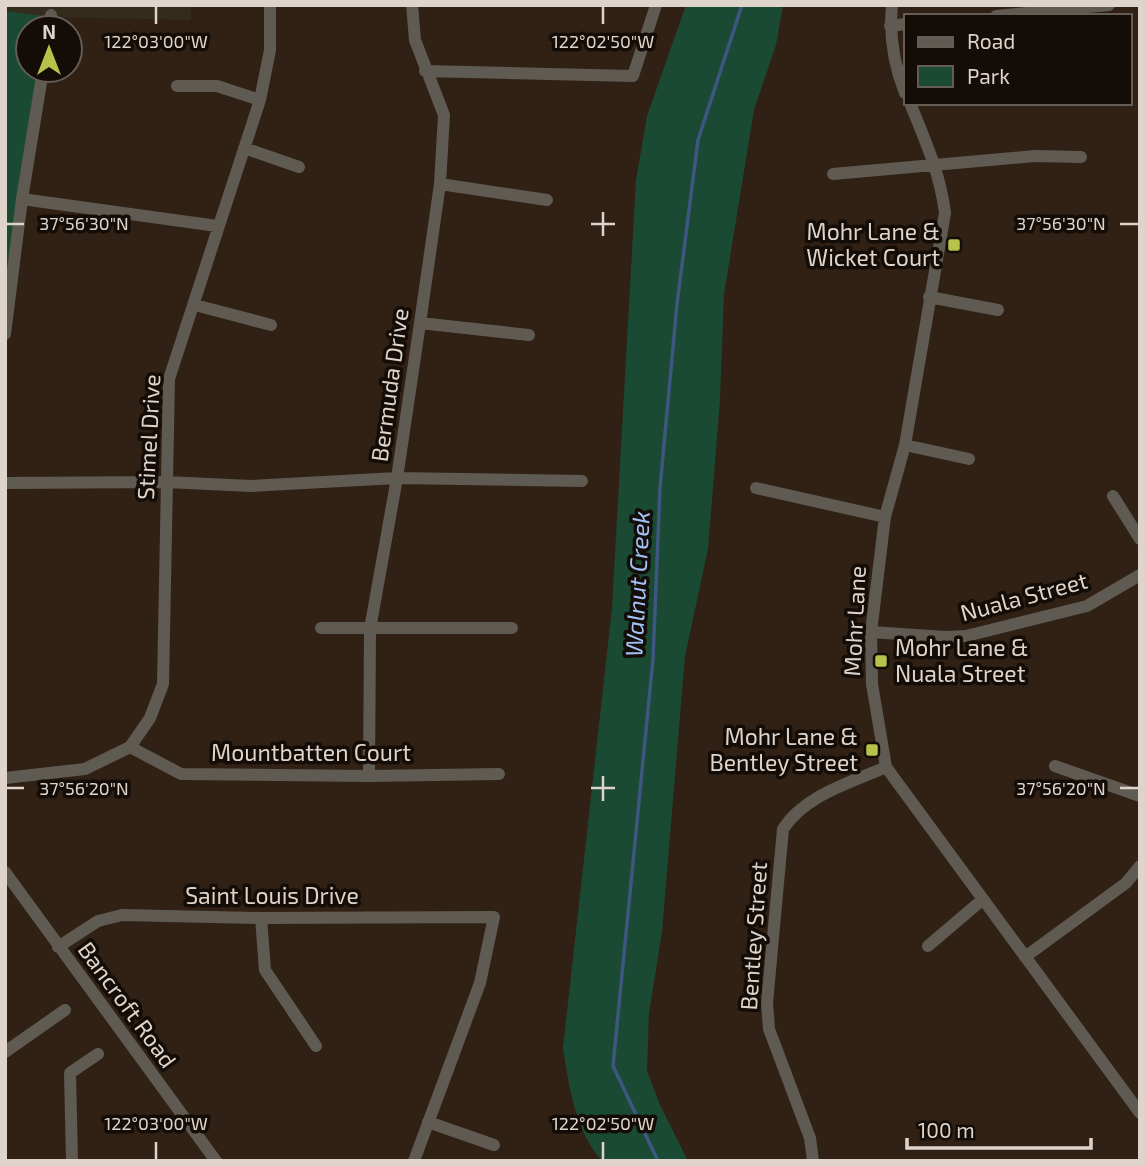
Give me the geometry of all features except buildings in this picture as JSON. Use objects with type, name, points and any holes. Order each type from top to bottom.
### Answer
[{"type":"street","name":"Stimel Drive","points":[[5,778],[85,769],[130,747],[150,718],[163,684],[169,379],[260,100],[270,50],[270,5]]},
{"type":"street","name":"Bermuda Drive","points":[[369,776],[370,629],[397,478],[420,323],[440,184],[444,116],[415,40],[412,5]]},
{"type":"street","points":[[425,71],[633,76],[656,5]]},
{"type":"street","points":[[892,5],[890,26],[894,56],[904,90]]},
{"type":"street","points":[[1017,14],[1109,5]]},
{"type":"street","points":[[890,26],[904,24]]},
{"type":"street","points":[[5,334],[22,199],[41,84]]},
{"type":"street","points":[[177,86],[217,86],[260,100]]},
{"type":"street","name":"Mohr Lane","points":[[911,105],[935,164],[942,187],[945,213],[905,445],[885,517],[871,632],[872,684],[886,767],[982,900],[1138,1106]]},
{"type":"street","points":[[244,148],[299,167]]},
{"type":"street","points":[[833,174],[1035,156],[1082,157]]},
{"type":"street","points":[[440,184],[547,200]]},
{"type":"street","points":[[22,199],[217,226]]},
{"type":"street","points":[[929,297],[998,310]]},
{"type":"street","points":[[195,305],[271,325]]},
{"type":"street","points":[[420,323],[529,335]]},
{"type":"street","points":[[905,445],[969,459]]},
{"type":"street","points":[[5,482],[166,482],[251,486],[397,478],[582,481]]},
{"type":"street","points":[[756,488],[885,517]]},
{"type":"street","points":[[1113,496],[1140,539]]},
{"type":"street","name":"Nuala Street","points":[[871,632],[966,636],[1087,606],[1140,575]]},
{"type":"street","points":[[321,628],[512,628]]},
{"type":"street","name":"Mountbatten Court","points":[[130,747],[181,774],[499,774]]},
{"type":"street","points":[[1055,766],[1140,796]]},
{"type":"street","name":"Bentley Street","points":[[813,1161],[810,1138],[769,1029],[767,1003],[783,829],[793,815],[807,803],[886,767]]},
{"type":"street","points":[[1025,957],[1126,883],[1140,866]]},
{"type":"street","name":"Bancroft Road","points":[[5,872],[216,1161]]},
{"type":"street","points":[[928,946],[982,900]]},
{"type":"street","name":"Saint Louis Drive","points":[[58,947],[98,922],[122,915],[261,918],[494,917],[480,983],[428,1122]]},
{"type":"street","points":[[261,918],[265,970],[316,1046]]},
{"type":"street","points":[[5,1052],[65,1010]]},
{"type":"street","points":[[72,1161],[70,1073],[98,1054]]},
{"type":"street","points":[[414,1161],[428,1122],[494,1145]]},
{"type":"shaded area","points":[[5,5],[191,5],[191,20],[84,18],[84,14],[24,14],[5,11]]},
{"type":"green space","points":[[686,5],[783,5],[776,45],[754,110],[724,294],[720,400],[708,549],[685,656],[662,932],[649,1013],[647,1071],[660,1105],[688,1161],[602,1161],[579,1122],[563,1048],[612,608],[636,180],[647,116]]},
{"type":"green space","points":[[5,11],[28,14],[14,14],[14,84],[41,84],[5,334]]},
{"type":"waterway","name":"Walnut Creek","points":[[658,1161],[613,1066],[653,659],[660,488],[677,304],[698,140],[742,5]]},
{"type":"place","name":"Mohr Lane & Wicket Court","points":[[954,245]]},
{"type":"place","name":"Mohr Lane & Nuala Street","points":[[881,661]]},
{"type":"place","name":"Mohr Lane & Bentley Street","points":[[872,750]]}]
